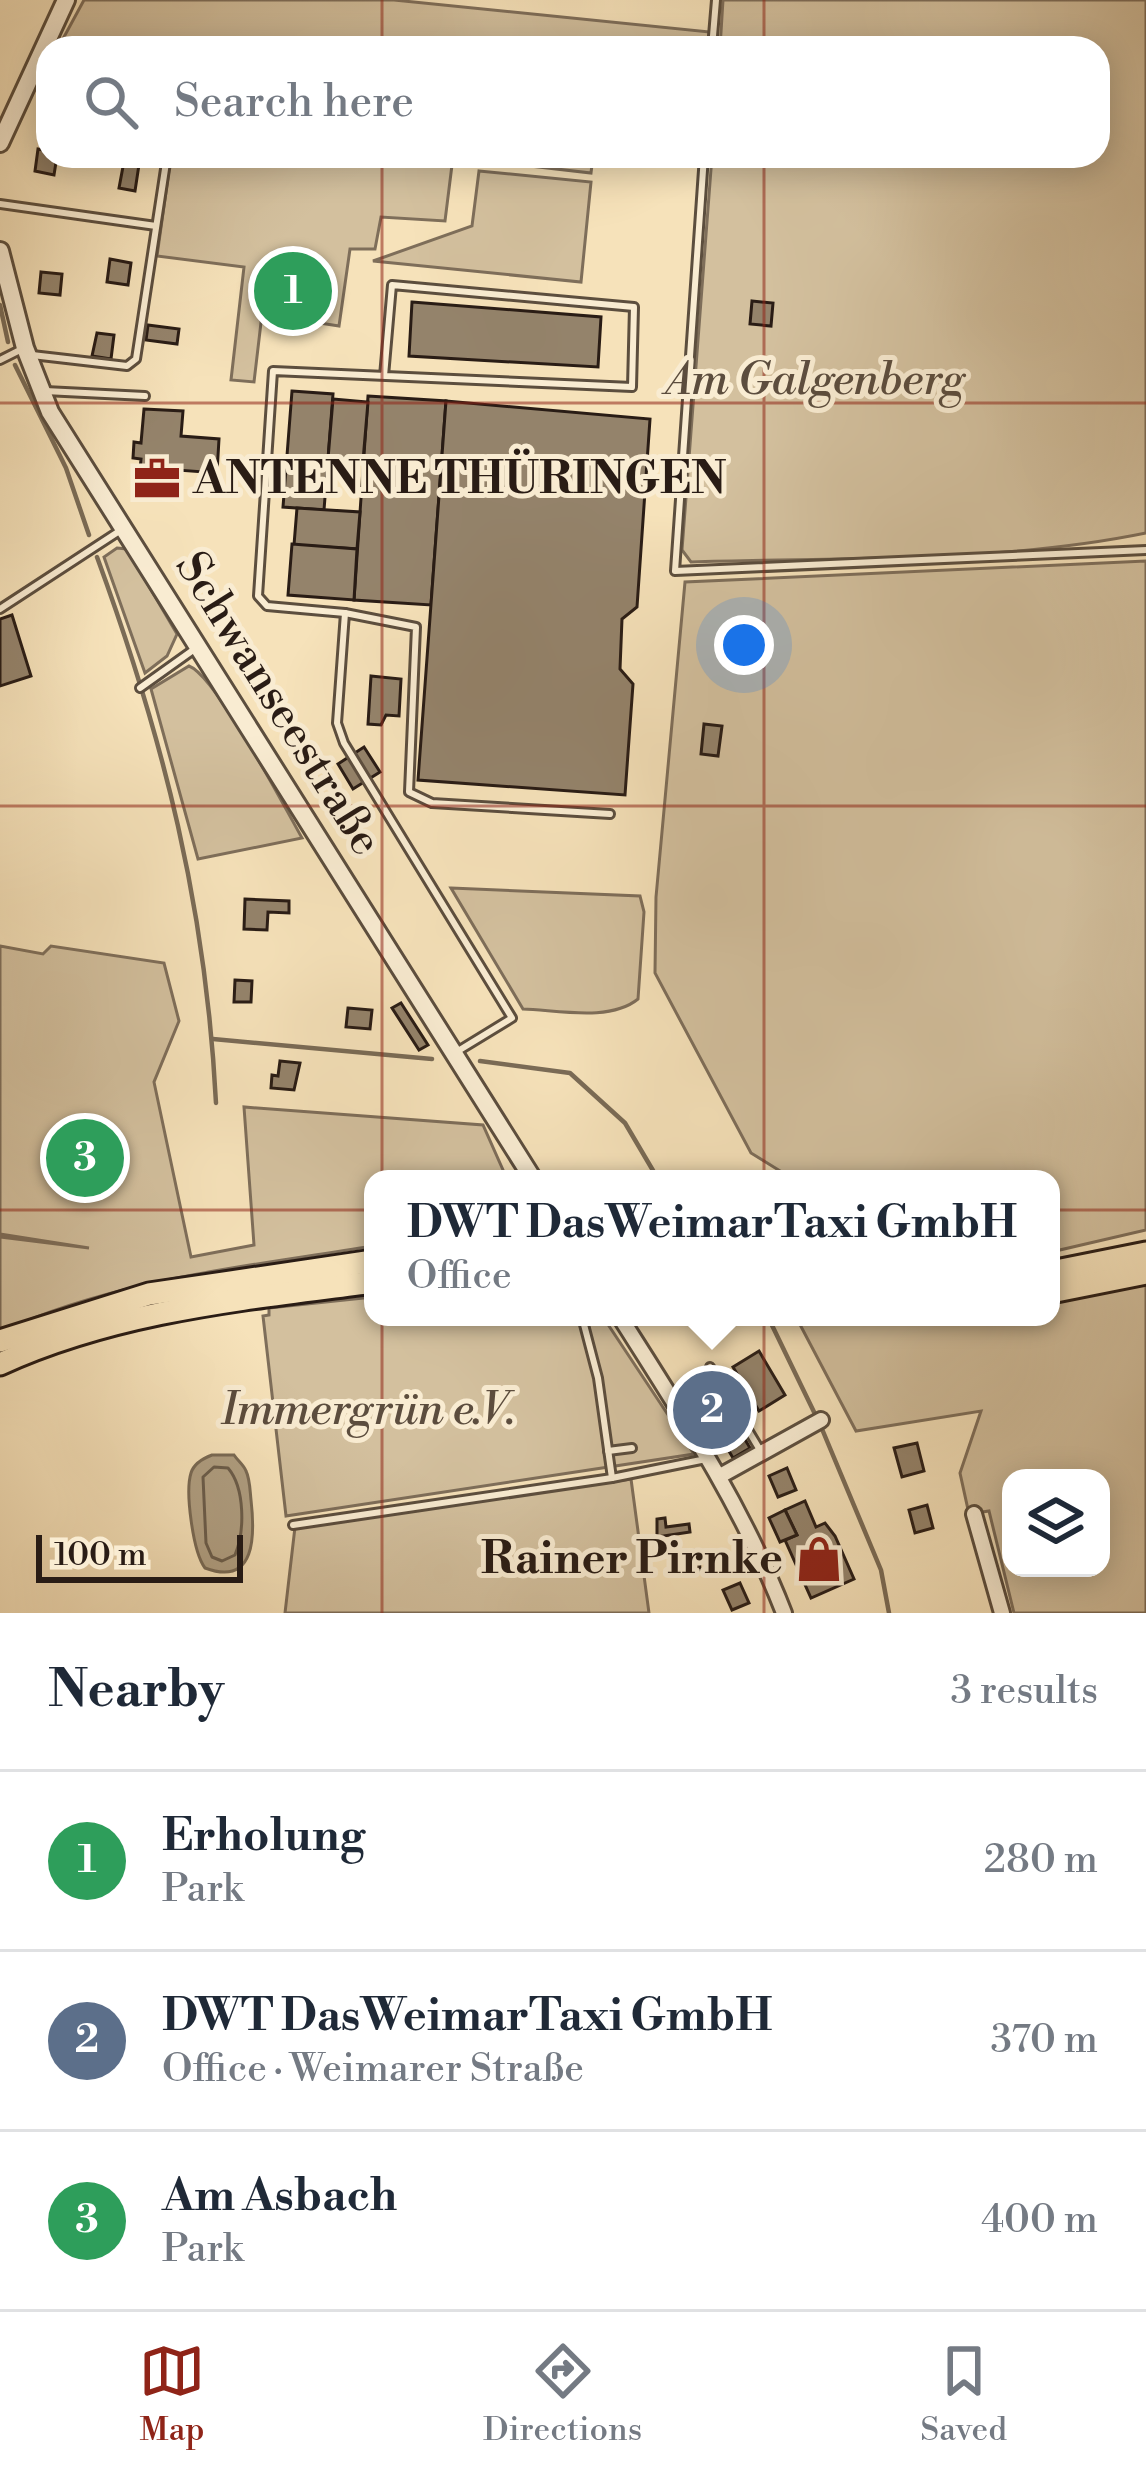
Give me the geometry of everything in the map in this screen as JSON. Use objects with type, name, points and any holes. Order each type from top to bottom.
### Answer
[{"type":"main road","points":[[1060,1270],[1146,1253]]},
{"type":"main road","points":[[0,1341],[149,1294],[364,1262]]},
{"type":"main road","points":[[1060,1290],[1146,1273]]},
{"type":"main road","points":[[0,1364],[105,1325],[154,1313],[364,1283]]},
{"type":"street","points":[[49,36],[66,0]]},
{"type":"street","points":[[0,143],[36,65]]},
{"type":"street","name":"Schwanseestraße","points":[[0,251],[41,392],[526,1170]]},
{"type":"street","points":[[626,1326],[720,1476],[784,1613]]},
{"type":"street","points":[[720,1476],[821,1420]]},
{"type":"street","points":[[974,1514],[1002,1613]]},
{"type":"lane","points":[[713,36],[716,0]]},
{"type":"lane","points":[[0,360],[27,352],[127,366],[136,359],[165,168]]},
{"type":"lane","points":[[703,168],[675,571],[1146,550]]},
{"type":"lane","points":[[0,204],[156,226]]},
{"type":"lane","points":[[384,376],[392,285],[634,307],[632,387],[384,376],[273,371],[259,596],[267,606],[346,613],[416,627],[409,792],[432,803],[610,814]]},
{"type":"lane","points":[[41,392],[145,396]]},
{"type":"lane","points":[[0,609],[124,528]]},
{"type":"lane","points":[[346,613],[337,723],[344,743],[512,1018],[455,1053]]},
{"type":"lane","points":[[140,688],[199,646]]},
{"type":"lane","points":[[585,1326],[612,1478]]},
{"type":"lane","points":[[710,1367],[762,1454]]},
{"type":"lane","points":[[608,1451],[632,1448]]},
{"type":"lane","points":[[293,1525],[710,1459]]},
{"type":"green space","points":[[84,0],[394,0],[710,32],[710,36],[64,36]]},
{"type":"green space","name":"Am Galgenberg","points":[[723,0],[1146,0],[1146,533],[977,554],[691,562],[682,550],[711,168],[1110,168],[1110,36],[721,36]]},
{"type":"green space","points":[[169,168],[452,168],[445,221],[381,217],[375,249],[350,249],[339,326],[262,314],[254,382],[231,380],[244,267],[157,256]]},
{"type":"green space","points":[[548,168],[592,168],[591,173]]},
{"type":"green space","points":[[479,171],[591,182],[581,282],[373,261],[472,226]]},
{"type":"green space","points":[[117,548],[127,549],[177,634],[167,656],[145,673],[104,557]]},
{"type":"green space","points":[[1146,561],[1146,1230],[1060,1250],[1060,1170],[778,1170],[751,1153],[655,973],[656,897],[685,582]]},
{"type":"green space","points":[[189,666],[232,716],[302,838],[198,859],[151,689]]},
{"type":"green space","points":[[451,888],[640,896],[644,912],[638,999],[598,1013],[523,1009]]},
{"type":"green space","points":[[0,946],[43,954],[51,946],[164,963],[179,1021],[154,1082],[191,1257],[254,1245],[244,1107],[483,1125],[503,1170],[364,1170],[364,1247],[137,1287],[0,1332],[0,1237],[89,1248],[0,1234]]},
{"type":"green space","points":[[1146,1279],[1146,1613],[1014,1613],[1005,1577],[1110,1577],[1110,1469],[1002,1469],[1002,1564],[989,1511],[969,1514],[960,1473],[981,1411],[856,1431],[801,1326],[1060,1326],[1060,1296]]},
{"type":"green space","name":"Immergrün e.V.","points":[[364,1298],[364,1326],[609,1326],[694,1454],[286,1516],[263,1316],[269,1315],[269,1308]]},
{"type":"green space","points":[[631,1479],[649,1613],[285,1613],[295,1527]]},
{"type":"water","points":[[212,1455],[234,1455],[245,1469],[252,1514],[249,1554],[234,1570],[222,1572],[205,1568],[201,1560],[189,1494],[191,1473]]},
{"type":"building","points":[[36,164],[36,168],[55,168],[54,175],[35,171]]},
{"type":"building","points":[[123,168],[138,168],[135,191],[119,188]]},
{"type":"building","points":[[110,259],[131,263],[128,285],[107,282]]},
{"type":"building","points":[[41,272],[62,274],[60,295],[39,293]]},
{"type":"building","points":[[752,301],[773,303],[771,326],[750,324]]},
{"type":"building","points":[[412,302],[601,317],[598,367],[409,356]]},
{"type":"building","points":[[148,325],[179,329],[177,344],[146,340]]},
{"type":"building","points":[[97,333],[114,335],[111,359],[92,356]]},
{"type":"building","points":[[292,391],[333,394],[324,510],[283,507]]},
{"type":"building","points":[[368,396],[446,401],[431,605],[354,600]]},
{"type":"building","points":[[333,399],[368,402],[363,461],[328,459]]},
{"type":"building","points":[[446,401],[650,419],[637,607],[622,619],[620,669],[633,684],[625,795],[418,780]]},
{"type":"building","points":[[144,409],[183,411],[181,436],[219,439],[217,473],[178,470],[177,494],[138,491],[141,459],[133,458],[134,442],[141,443]]},
{"type":"building","points":[[297,508],[360,512],[357,549],[294,545]]},
{"type":"building","points":[[292,544],[357,549],[354,600],[288,595]]},
{"type":"building","points":[[12,615],[31,676],[0,686],[0,619]]},
{"type":"building","points":[[371,676],[401,679],[399,716],[386,715],[381,725],[368,724]]},
{"type":"building","points":[[704,724],[722,726],[718,756],[701,754]]},
{"type":"building","points":[[364,747],[380,772],[353,789],[338,764]]},
{"type":"building","points":[[245,899],[289,901],[289,913],[268,912],[267,930],[244,929]]},
{"type":"building","points":[[235,980],[252,981],[251,1002],[234,1002]]},
{"type":"building","points":[[401,1003],[428,1045],[419,1050],[392,1008]]},
{"type":"building","points":[[348,1008],[372,1010],[370,1029],[346,1027]]},
{"type":"building","points":[[280,1061],[300,1063],[294,1090],[271,1088]]},
{"type":"building","points":[[759,1351],[785,1395],[759,1411],[733,1367]]},
{"type":"building","points":[[708,1388],[750,1448],[733,1458],[696,1395]]},
{"type":"building","points":[[917,1443],[924,1471],[902,1477],[894,1448]]},
{"type":"building","points":[[787,1468],[796,1490],[778,1497],[769,1476]]},
{"type":"building","name":"Rainer Pirnke","points":[[805,1501],[816,1527],[825,1523],[835,1536],[854,1579],[811,1598],[785,1540],[797,1535],[785,1510]]},
{"type":"building","points":[[927,1505],[933,1528],[915,1533],[909,1510]]},
{"type":"building","points":[[785,1510],[797,1535],[780,1542],[769,1518]]},
{"type":"building","points":[[665,1518],[666,1527],[689,1524],[690,1532],[657,1537],[657,1519]]},
{"type":"building","points":[[699,1550],[700,1571],[683,1572],[682,1551]]},
{"type":"building","points":[[740,1583],[749,1603],[732,1610],[723,1590]]},
{"type":"waterway","points":[[0,305],[8,342]]},
{"type":"waterway","points":[[15,365],[66,468],[89,535]]},
{"type":"waterway","points":[[97,557],[142,692],[178,825],[203,961],[216,1103]]},
{"type":"waterway","points":[[213,1039],[432,1059]]},
{"type":"waterway","points":[[480,1061],[570,1073],[625,1123],[653,1170]]},
{"type":"waterway","points":[[772,1326],[814,1412]]},
{"type":"waterway","points":[[822,1429],[881,1570],[889,1613]]},
{"type":"place","name":"Erholung","points":[[293,291]]},
{"type":"place","name":"ANTENNE THÜRINGEN","points":[[157,479]]},
{"type":"place","name":"Am Asbach","points":[[85,1158]]},
{"type":"place","name":"DWT DasWeimarTaxi GmbH","points":[[712,1410]]},
{"type":"place","name":"Rainer Pirnke","points":[[819,1559]]}]
